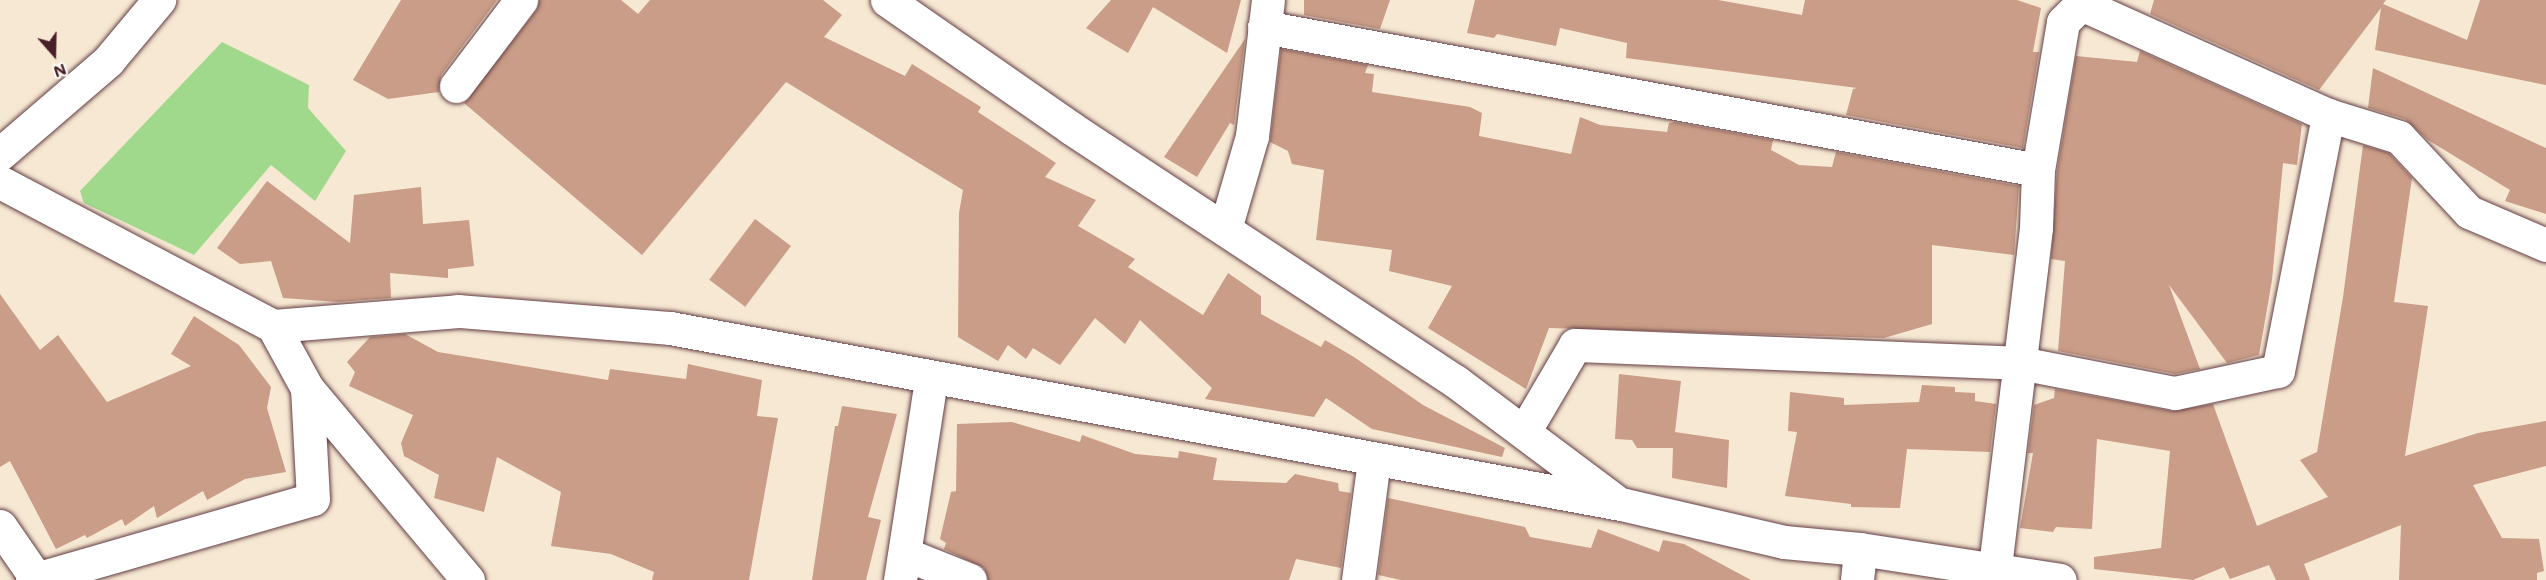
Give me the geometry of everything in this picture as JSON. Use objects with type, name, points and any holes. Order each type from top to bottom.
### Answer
[{"type":"street","points":[[0,154],[108,61],[159,0]]},
{"type":"street","points":[[456,86],[521,0]]},
{"type":"street","points":[[887,0],[1225,229],[1455,381],[1621,504]]},
{"type":"street","points":[[1995,568],[2036,228],[2038,170],[2060,11],[2082,4],[2328,115],[2399,137],[2469,212],[2546,245]]},
{"type":"street","points":[[1225,229],[1252,136],[1266,13],[2038,170]]},
{"type":"street","points":[[1524,432],[1575,345],[2020,363],[2175,393],[2278,371],[2328,115]]},
{"type":"street","points":[[0,182],[273,326],[458,311],[670,328],[931,380],[1621,504],[1784,542],[1858,565],[1995,568],[2060,580]]},
{"type":"street","points":[[273,326],[306,388],[470,579]]},
{"type":"street","points":[[931,380],[903,567],[970,580]]},
{"type":"street","points":[[0,526],[34,579],[313,499],[306,388]]},
{"type":"street","points":[[1358,580],[1374,460]]},
{"type":"green space","points":[[222,42],[309,85],[308,108],[346,151],[315,201],[271,165],[194,255],[84,203],[80,191]]},
{"type":"building","points":[[401,0],[497,0],[441,75],[439,92],[388,99],[353,80]]},
{"type":"building","points":[[539,0],[621,0],[638,14],[650,0],[823,0],[842,15],[824,37],[905,76],[912,64],[981,107],[978,112],[1056,163],[1045,177],[1096,200],[1078,226],[1135,259],[1128,267],[1203,315],[1228,273],[1261,296],[1261,314],[1321,347],[1325,340],[1354,357],[1423,405],[1505,448],[1502,457],[1372,429],[1326,398],[1314,417],[1205,399],[1212,388],[1140,320],[1125,344],[1095,318],[1060,365],[1033,348],[1026,359],[1008,345],[998,361],[958,337],[959,213],[963,190],[786,82],[642,255],[464,103],[536,11]]},
{"type":"building","points":[[1111,0],[1241,0],[1227,53],[1153,7],[1128,53],[1086,28]]},
{"type":"building","points":[[1304,0],[1390,0],[1380,29],[1304,15]]},
{"type":"building","points":[[1475,0],[1718,0],[1802,15],[1805,0],[2017,0],[2041,8],[2033,52],[2039,52],[2023,148],[1846,115],[1853,89],[1857,88],[1626,58],[1627,43],[1560,28],[1556,46],[1497,34],[1494,38],[1467,33]]},
{"type":"building","points":[[2154,0],[2386,0],[2383,4],[2467,40],[2480,0],[2546,0],[2546,85],[2375,50],[2381,8],[2319,90],[2150,14]]},
{"type":"building","points":[[1245,39],[1234,125],[1230,123],[1197,177],[1164,157]]},
{"type":"building","points":[[1281,49],[1368,65],[1365,73],[1374,74],[1372,92],[1470,107],[1482,113],[1479,136],[1571,154],[1580,117],[1600,125],[1667,132],[1669,123],[1674,122],[1773,140],[1771,150],[1799,165],[1832,167],[1836,152],[2019,186],[2014,255],[1932,245],[1932,324],[1884,338],[1549,328],[1526,389],[1428,328],[1452,286],[1389,271],[1392,250],[1316,240],[1324,170],[1292,164],[1288,151],[1270,142]]},
{"type":"building","points":[[2140,51],[2302,124],[2297,165],[2283,163],[2272,280],[2259,355],[2227,363],[2169,285],[2200,369],[2175,374],[2058,351],[2065,261],[2051,259],[2057,172],[2076,56],[2137,62]]},
{"type":"building","points":[[2373,68],[2546,148],[2546,214],[2505,201],[2510,190],[2428,140],[2405,119],[2368,108]]},
{"type":"building","points":[[2363,145],[2389,153],[2412,178],[2394,302],[2428,306],[2405,456],[2478,433],[2546,421],[2546,466],[2473,485],[2502,538],[2539,539],[2544,571],[2537,573],[2537,580],[2399,580],[2401,525],[2304,564],[2310,580],[2276,580],[2269,565],[2230,579],[2224,567],[2193,580],[2094,569],[2094,557],[2161,548],[2170,451],[2097,439],[2092,529],[2056,527],[2053,532],[2020,528],[2033,453],[2028,453],[2034,405],[2054,398],[2055,389],[2172,411],[2213,404],[2257,526],[2328,497],[2300,460],[2317,452],[2343,297]]},
{"type":"building","points":[[267,181],[350,243],[354,195],[421,187],[423,224],[469,220],[474,266],[448,269],[448,278],[390,273],[391,298],[338,302],[283,298],[271,261],[240,264],[217,248]]},
{"type":"building","points":[[755,219],[791,246],[745,307],[709,280]]},
{"type":"building","points":[[0,294],[40,350],[58,335],[107,402],[191,366],[171,354],[194,316],[239,345],[271,387],[267,408],[286,472],[245,479],[207,500],[203,491],[157,518],[154,506],[125,526],[122,519],[87,538],[85,535],[56,549],[10,461],[0,467]]},
{"type":"building","points":[[405,334],[438,352],[608,380],[610,369],[686,379],[688,364],[762,380],[757,416],[778,418],[749,580],[652,580],[654,572],[611,554],[551,546],[561,492],[497,457],[484,512],[434,498],[439,475],[404,456],[401,443],[413,415],[349,386],[355,372],[347,362],[370,337]]},
{"type":"building","points":[[1619,374],[1681,381],[1675,432],[1729,440],[1727,488],[1672,478],[1673,448],[1637,448],[1632,440],[1615,439]]},
{"type":"building","points":[[1922,385],[1955,387],[1955,392],[1975,393],[1975,401],[1996,404],[1990,452],[1907,449],[1900,508],[1851,507],[1851,504],[1785,496],[1797,432],[1788,431],[1790,392],[1844,398],[1844,405],[1919,402]]},
{"type":"building","points":[[842,406],[897,414],[868,517],[881,520],[866,580],[812,580],[835,426],[838,426]]},
{"type":"building","points":[[1012,422],[1080,442],[1082,435],[1135,454],[1178,458],[1179,451],[1217,458],[1213,480],[1286,483],[1295,474],[1338,483],[1339,491],[1351,493],[1341,568],[1296,559],[1289,580],[988,580],[984,568],[944,549],[946,543],[940,539],[951,492],[956,491],[957,424]]},
{"type":"building","points":[[1388,498],[1525,527],[1530,537],[1591,548],[1598,529],[1659,552],[1663,540],[1684,544],[1751,580],[1401,580],[1378,575]]}]
